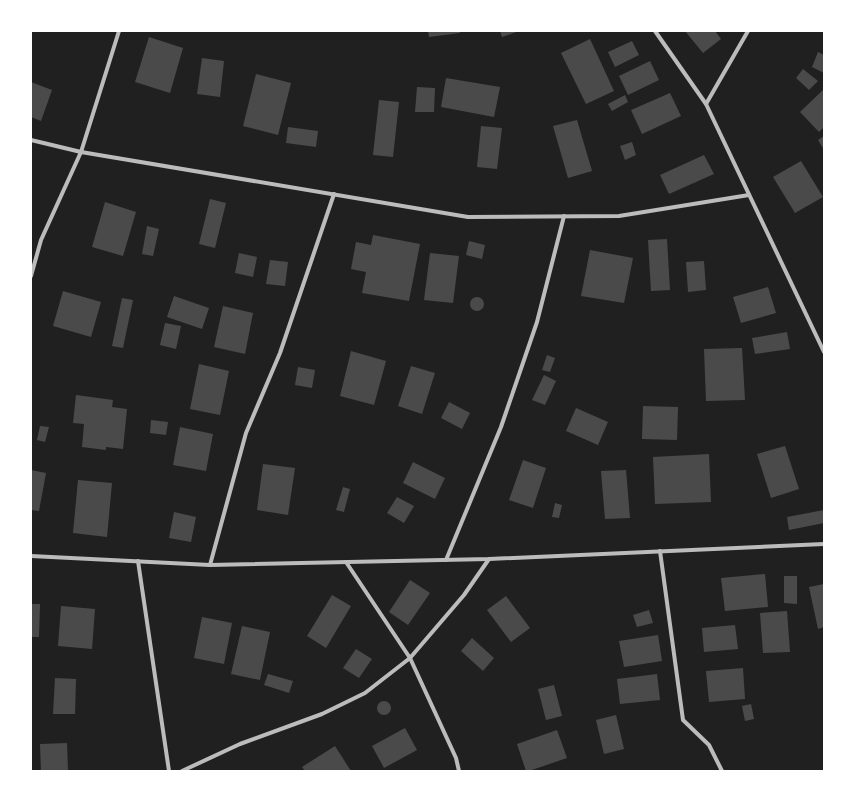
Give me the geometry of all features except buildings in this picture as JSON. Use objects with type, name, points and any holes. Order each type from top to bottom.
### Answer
[{"type":"street","points":[[31,276],[41,240],[81,152],[119,31]]},
{"type":"street","points":[[655,31],[706,104],[824,352]]},
{"type":"street","points":[[706,104],[748,31]]},
{"type":"street","points":[[31,140],[81,152],[468,217],[619,216],[749,195]]},
{"type":"street","points":[[210,565],[246,433],[280,353],[334,194]]},
{"type":"street","points":[[446,560],[501,427],[537,322],[564,216]]},
{"type":"street","points":[[31,556],[210,565],[489,559],[824,544]]},
{"type":"street","points":[[660,552],[683,720],[709,745],[722,771]]},
{"type":"street","points":[[182,771],[240,744],[322,714],[365,693],[410,658],[464,595],[489,559]]},
{"type":"street","points":[[138,561],[169,771]]},
{"type":"street","points":[[346,562],[410,658],[456,758],[459,771]]},
{"type":"shaded area","points":[[31,31],[824,31],[824,771],[31,771]]}]
